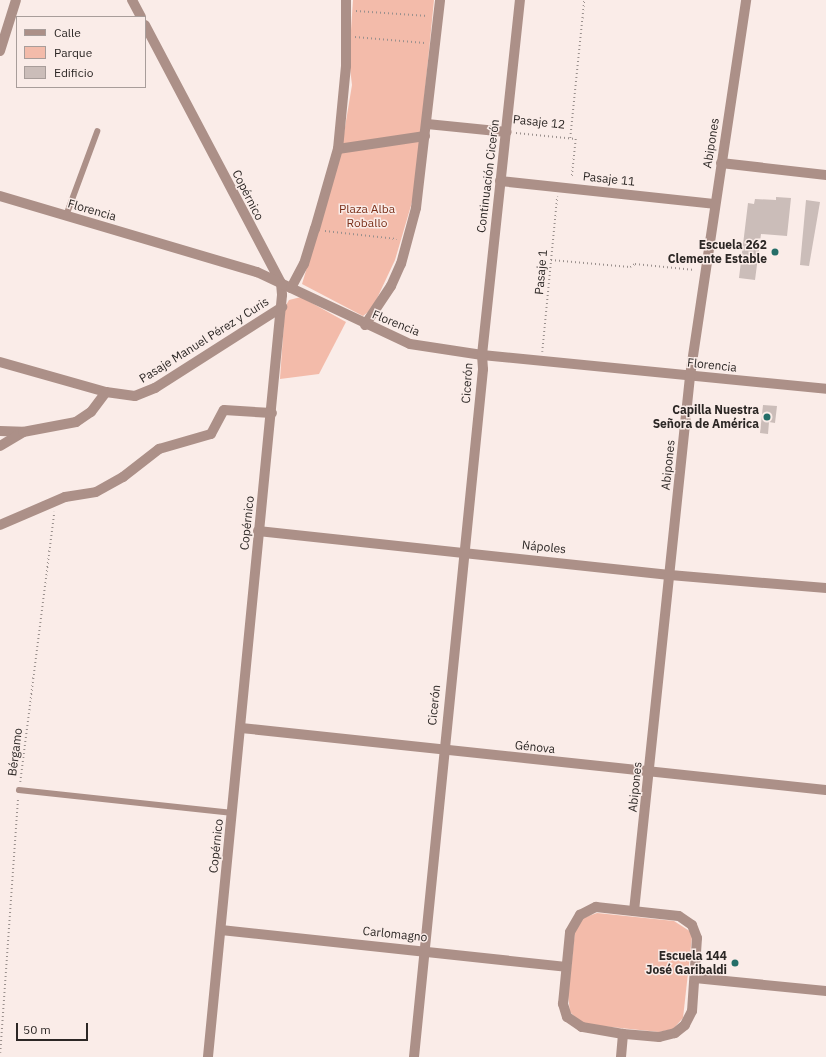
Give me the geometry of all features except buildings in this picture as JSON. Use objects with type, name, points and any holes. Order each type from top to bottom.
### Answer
[{"type":"street","points":[[0,51],[16,0]]},
{"type":"street","points":[[132,0],[140,16]]},
{"type":"street","points":[[291,288],[304,264],[316,230],[338,149],[343,119],[346,0]]},
{"type":"street","points":[[365,325],[386,297],[408,241],[420,186],[440,0]]},
{"type":"street","name":"Continuación Cicerón","points":[[482,355],[520,0]]},
{"type":"street","name":"Abipones","points":[[634,911],[690,376],[704,271],[746,0]]},
{"type":"street","name":"Copérnico","points":[[146,26],[281,283],[282,307],[272,413],[258,530],[233,813],[208,1057]]},
{"type":"street","name":"Pasaje 12","points":[[427,124],[507,132]]},
{"type":"street","points":[[338,149],[425,136]]},
{"type":"street","points":[[721,163],[826,174]]},
{"type":"street","name":"Pasaje 11","points":[[500,181],[714,204]]},
{"type":"street","name":"Florencia","points":[[0,196],[257,272],[365,325],[410,344],[482,355],[826,389]]},
{"type":"street","name":"Pasaje Manuel Pérez y Curis","points":[[0,362],[106,392],[127,396],[145,393],[282,307]]},
{"type":"street","name":"Cicerón","points":[[414,1057],[442,750],[483,369],[482,355]]},
{"type":"street","points":[[0,431],[23,432],[76,422],[91,412],[106,392]]},
{"type":"street","points":[[0,525],[70,496],[83,496],[96,492],[123,477],[159,449],[211,434],[224,410],[272,413]]},
{"type":"street","points":[[0,446],[23,432]]},
{"type":"street","name":"Nápoles","points":[[258,530],[670,575],[826,588]]},
{"type":"street","name":"Génova","points":[[241,728],[826,790]]},
{"type":"street","points":[[596,907],[634,911],[679,916],[692,925],[697,938],[692,1011],[680,1030],[671,1036],[659,1037],[623,1034],[582,1027],[568,1018],[563,1004],[570,932],[580,914],[596,907]]},
{"type":"street","name":"Carlomagno","points":[[221,930],[424,950],[566,967]]},
{"type":"street","points":[[695,978],[826,991]]},
{"type":"street","points":[[621,1057],[623,1034]]},
{"type":"lane","points":[[66,216],[97,132]]},
{"type":"lane","points":[[19,790],[233,813]]},
{"type":"path","points":[[570,138],[584,0]]},
{"type":"path","points":[[346,11],[439,17]]},
{"type":"path","points":[[345,36],[436,44]]},
{"type":"path","name":"Pasaje 12","points":[[507,132],[576,139],[571,188]]},
{"type":"path","name":"Pasaje 1","points":[[542,360],[558,187]]},
{"type":"path","points":[[316,230],[346,235],[408,241]]},
{"type":"path","points":[[551,260],[630,267],[635,264],[704,271]]},
{"type":"path","name":"Bérgamo","points":[[0,1053],[19,790],[56,501]]},
{"type":"green space","name":"Plaza Alba Roballo","points":[[353,0],[434,0],[415,192],[395,260],[372,309],[363,316],[302,284],[340,157],[352,85],[349,60]]},
{"type":"green space","points":[[301,297],[346,322],[319,374],[280,379],[285,307],[289,300]]},
{"type":"green space","points":[[597,913],[674,921],[691,932],[692,937],[683,1018],[673,1029],[659,1032],[582,1024],[570,1012],[568,995],[575,931],[583,918]]},
{"type":"place","name":"Escuela 262 Clemente Estable","points":[[775,252]]},
{"type":"place","name":"Capilla Nuestra Señora de América","points":[[767,417]]},
{"type":"place","name":"Escuela 144 José Garibaldi","points":[[735,963]]}]
